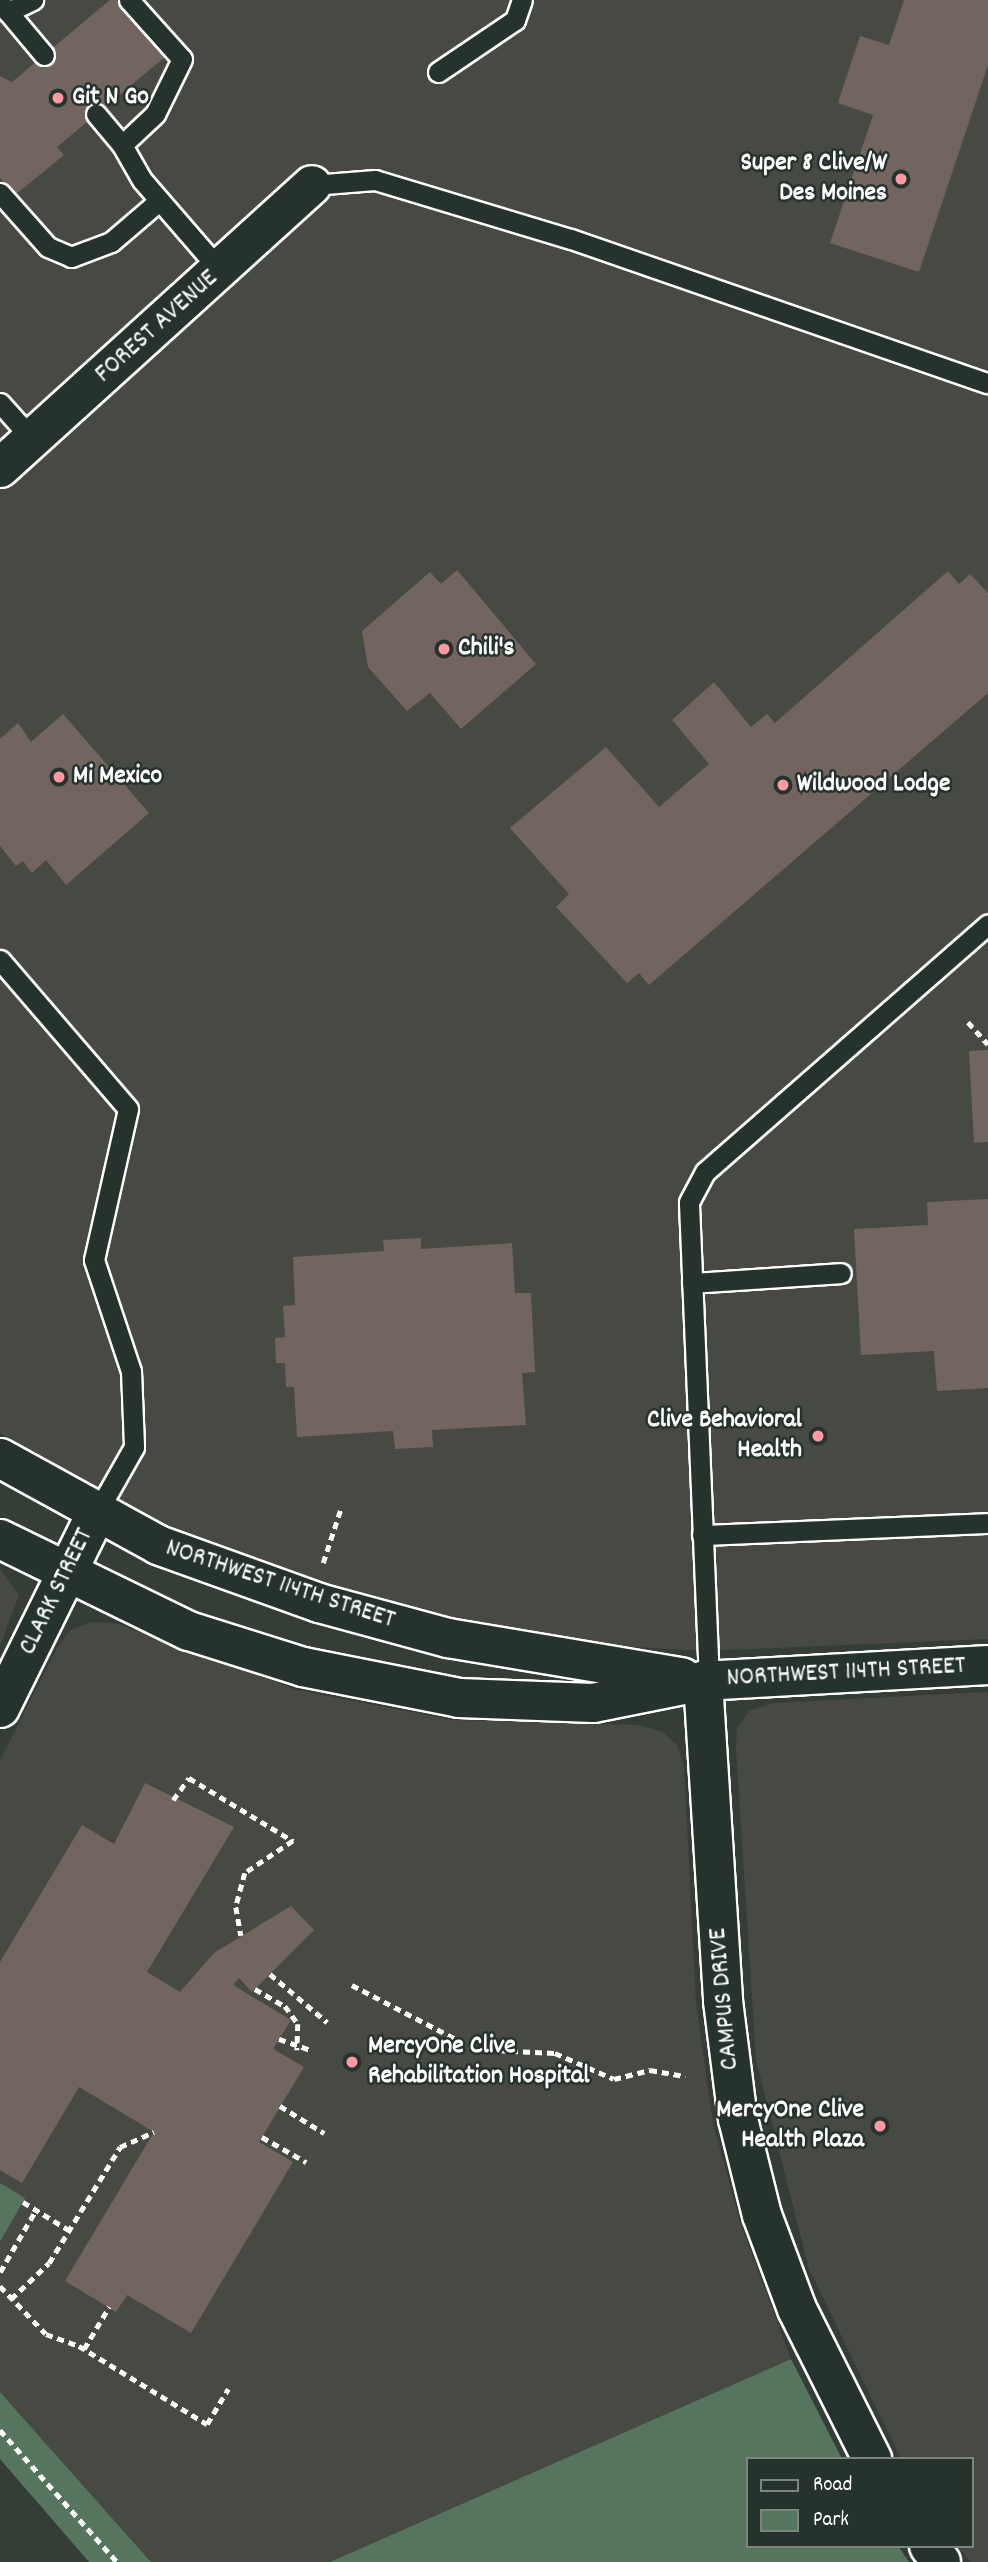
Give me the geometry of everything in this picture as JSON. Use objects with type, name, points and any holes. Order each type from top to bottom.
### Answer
[{"type":"street","name":"FOREST AVENUE","points":[[0,468],[312,185]]},
{"type":"street","name":"NORTHWEST 114TH STREET","points":[[0,1458],[96,1514],[158,1545],[319,1604],[448,1638],[706,1681]]},
{"type":"street","name":"CLARK STREET","points":[[0,1708],[96,1514]]},
{"type":"street","name":"NORTHWEST 114TH STREET","points":[[0,1539],[66,1576],[189,1631],[303,1667],[409,1690],[593,1703],[706,1681],[988,1665]]},
{"type":"street","name":"CAMPUS DRIVE","points":[[706,1681],[723,2001],[738,2119],[762,2215],[797,2309],[871,2457]]},
{"type":"lane","points":[[33,0],[4,8],[44,55]]},
{"type":"lane","points":[[122,145],[155,114],[182,59],[129,0]]},
{"type":"lane","points":[[438,72],[515,20],[522,0]]},
{"type":"lane","points":[[96,114],[122,145],[159,201],[220,270]]},
{"type":"lane","points":[[312,185],[375,180],[571,239],[988,383]]},
{"type":"lane","points":[[0,193],[48,247],[71,257],[111,242],[159,201]]},
{"type":"lane","points":[[0,403],[33,440]]},
{"type":"lane","points":[[706,1681],[689,1202],[705,1172],[988,925]]},
{"type":"lane","points":[[0,960],[128,1109],[94,1260],[131,1370],[134,1447],[96,1514]]},
{"type":"lane","points":[[692,1283],[841,1273]]},
{"type":"lane","points":[[702,1535],[988,1523]]},
{"type":"path","points":[[968,1022],[988,1044]]},
{"type":"path","points":[[323,1564],[341,1508]]},
{"type":"path","points":[[173,1800],[189,1778],[293,1841],[245,1873],[236,1907],[242,1936]]},
{"type":"path","points":[[270,1974],[327,2022]]},
{"type":"path","points":[[352,1985],[475,2049],[555,2053],[614,2079],[650,2070],[685,2076]]},
{"type":"path","points":[[255,1989],[285,2006],[298,2024],[297,2050]]},
{"type":"path","points":[[279,2039],[297,2050],[311,2050]]},
{"type":"path","points":[[280,2106],[324,2133]]},
{"type":"path","points":[[11,2299],[49,2263],[120,2147],[154,2132]]},
{"type":"path","points":[[262,2137],[306,2162]]},
{"type":"path","points":[[23,2202],[69,2230]]},
{"type":"path","points":[[0,2272],[36,2210]]},
{"type":"path","points":[[0,2286],[46,2334],[84,2349],[207,2424],[228,2389]]},
{"type":"path","points":[[84,2349],[109,2307]]},
{"type":"path","points":[[0,2430],[117,2562]]},
{"type":"shaded area","points":[[0,0],[988,0],[988,1639],[704,1651],[567,1643],[468,1627],[348,1597],[167,1525],[0,1433]]},
{"type":"shaded area","points":[[0,1569],[19,1595],[0,1646]]},
{"type":"shaded area","name":"MercyOne Clive Rehabilitation Hospital","points":[[91,1622],[115,1623],[297,1690],[453,1720],[638,1725],[663,1732],[677,1745],[684,1765],[696,2002],[713,2123],[740,2222],[791,2359],[330,2562],[151,2562],[0,2392],[0,1760],[58,1646],[70,1631]]},
{"type":"shaded area","name":"MercyOne Clive Health Plaza","points":[[988,1692],[988,2562],[971,2562],[960,2548],[974,2548],[974,2457],[900,2457],[809,2269],[756,2060],[736,1749],[737,1728],[749,1711],[773,1703]]},
{"type":"green space","points":[[0,2183],[25,2198],[1,2240],[0,2240]]},
{"type":"green space","points":[[791,2359],[841,2457],[746,2457],[746,2548],[899,2548],[909,2562],[330,2562]]},
{"type":"green space","points":[[0,2392],[151,2562],[89,2562],[0,2459]]},
{"type":"building","name":"Git N Go","points":[[110,0],[117,0],[165,57],[57,147],[64,155],[15,195],[0,178],[0,76],[12,82]]},
{"type":"building","name":"Super 8 Clive/W Des Moines","points":[[904,0],[988,0],[988,65],[919,272],[830,243],[873,115],[838,103],[860,36],[889,45]]},
{"type":"building","name":"Chili's","points":[[457,570],[536,664],[461,729],[430,693],[407,711],[368,667],[362,631],[430,572],[441,584]]},
{"type":"building","name":"Wildwood Lodge","points":[[948,571],[959,584],[970,574],[988,593],[988,693],[649,985],[639,973],[627,983],[556,907],[569,894],[510,828],[606,747],[659,807],[709,764],[672,720],[714,682],[751,727],[767,714],[775,723]]},
{"type":"building","name":"Mi Mexico","points":[[63,714],[149,813],[66,885],[46,860],[32,873],[23,861],[16,866],[0,846],[0,739],[18,723],[31,742]]},
{"type":"building","points":[[988,1050],[988,1142],[974,1143],[969,1051]]},
{"type":"building","points":[[988,1199],[988,1388],[937,1391],[934,1351],[861,1355],[854,1229],[928,1225],[927,1202]]},
{"type":"building","points":[[421,1238],[421,1249],[512,1243],[515,1293],[531,1293],[535,1372],[522,1373],[526,1425],[432,1430],[433,1447],[395,1449],[393,1431],[297,1437],[294,1387],[286,1387],[285,1363],[276,1363],[275,1338],[285,1337],[283,1306],[295,1305],[293,1257],[384,1251],[383,1240]]},
{"type":"building","points":[[145,1783],[234,1827],[147,1972],[180,1992],[214,1953],[291,1906],[314,1930],[252,1992],[239,1978],[233,1985],[291,2020],[273,2049],[304,2067],[259,2142],[293,2162],[191,2333],[127,2295],[116,2312],[65,2281],[154,2132],[79,2087],[22,2183],[0,2170],[0,1962],[82,1825],[114,1844]]},
{"type":"place","name":"Git N Go","points":[[58,98]]},
{"type":"place","name":"Super 8 Clive/W Des Moines","points":[[901,179]]},
{"type":"place","name":"Chili's","points":[[444,649]]},
{"type":"place","name":"Mi Mexico","points":[[59,777]]},
{"type":"place","name":"Wildwood Lodge","points":[[783,785]]},
{"type":"place","name":"Clive Behavioral Health","points":[[818,1436]]},
{"type":"place","name":"MercyOne Clive Rehabilitation Hospital","points":[[352,2062]]},
{"type":"place","name":"MercyOne Clive Health Plaza","points":[[880,2126]]}]
